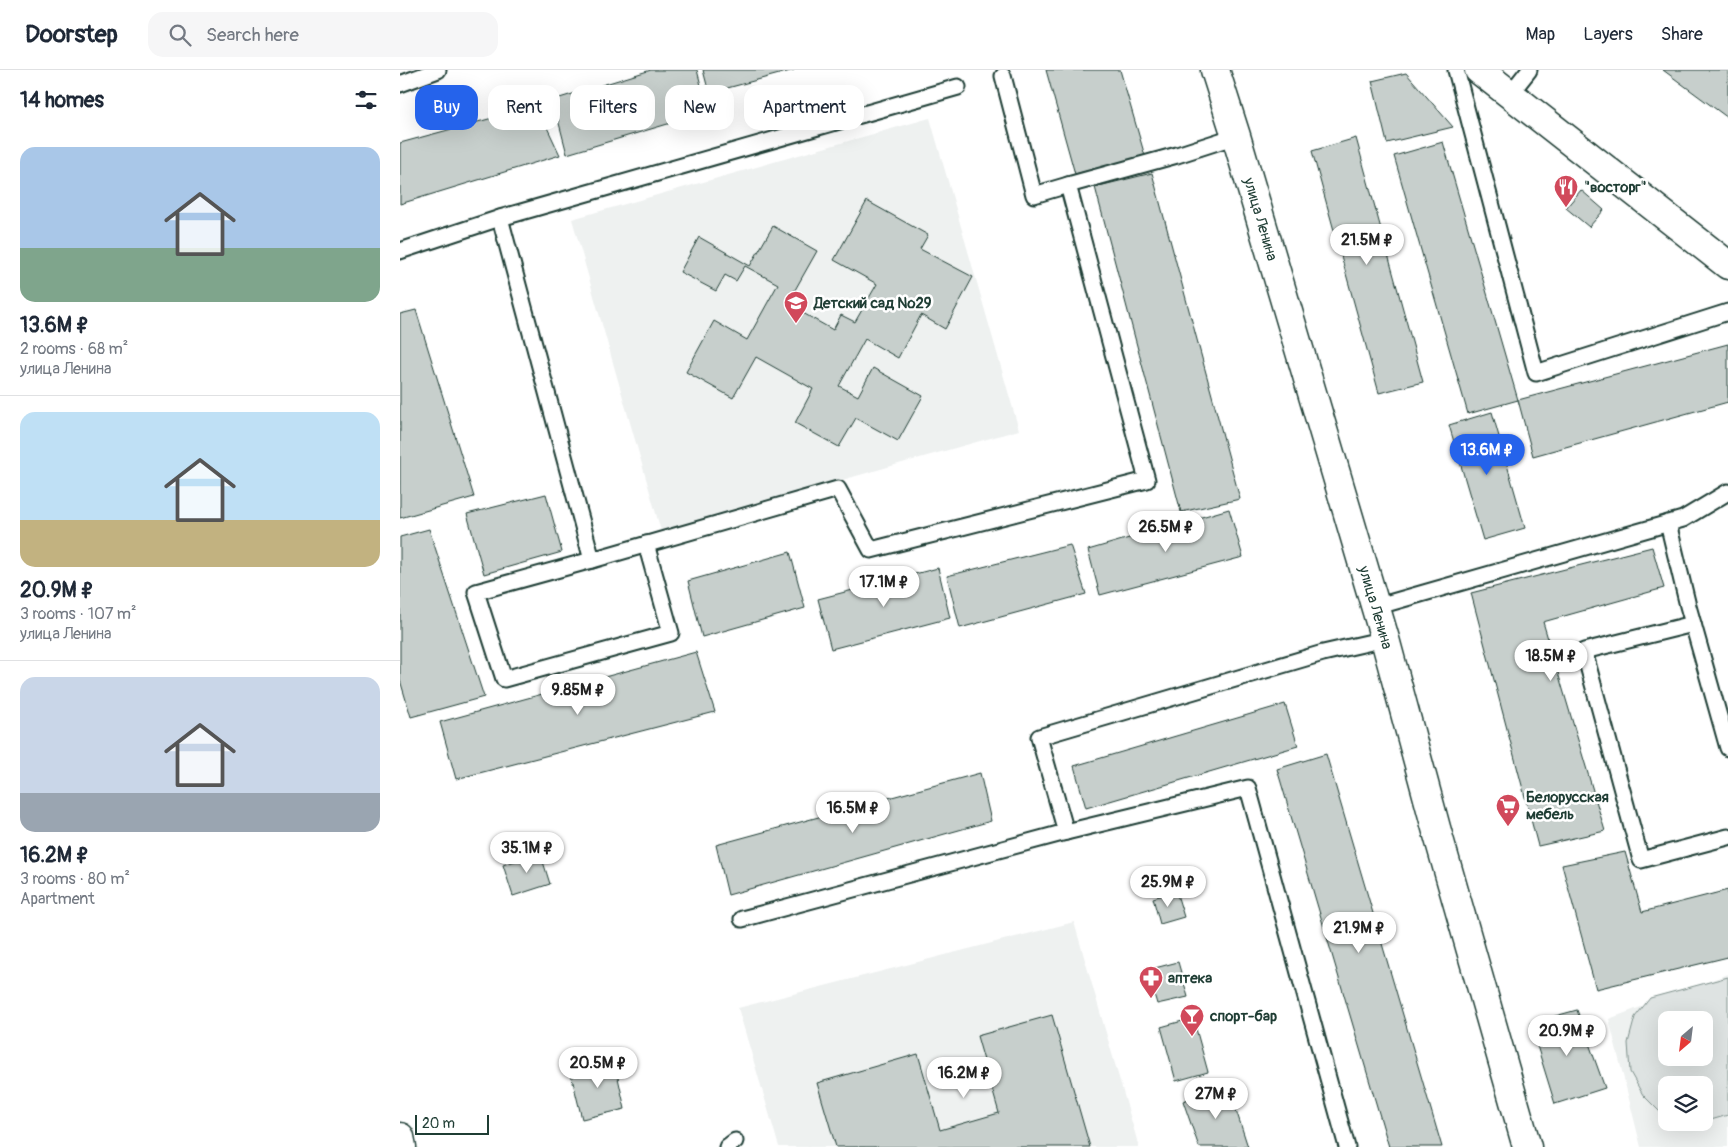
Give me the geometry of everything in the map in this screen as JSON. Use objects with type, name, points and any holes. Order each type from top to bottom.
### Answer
[{"type":"street","name":"улица Ленина","points":[[1215,70],[1385,639],[1436,828],[1527,1147]]},
{"type":"street","points":[[1479,70],[1728,265]]},
{"type":"street","points":[[400,1137],[402,1147]]},
{"type":"lane","points":[[400,84],[438,70]]},
{"type":"lane","points":[[1456,70],[1536,373],[1728,312]]},
{"type":"lane","points":[[1510,94],[1529,70]]},
{"type":"lane","points":[[1003,76],[1034,195],[1177,155],[1236,136]]},
{"type":"lane","points":[[400,251],[500,218],[958,87]]},
{"type":"lane","points":[[646,544],[671,633],[504,680],[476,592],[838,489],[871,550],[1147,480],[1068,185]]},
{"type":"lane","points":[[500,218],[592,560]]},
{"type":"lane","points":[[1375,607],[1682,519],[1728,492]]},
{"type":"lane","points":[[1668,523],[1693,624],[1728,748]]},
{"type":"lane","points":[[1693,624],[1584,651],[1641,860],[1728,837]]},
{"type":"lane","points":[[1066,832],[1039,737],[1323,653],[1385,639]]},
{"type":"lane","points":[[742,919],[1066,832],[1248,788],[1347,1147]]},
{"type":"shaded area","name":"Детский сад №29","points":[[930,118],[1019,430],[661,531],[572,219]]},
{"type":"shaded area","points":[[1074,922],[1139,1147],[779,1147],[738,1008]]},
{"type":"shaded area","points":[[1728,974],[1728,1147],[1641,1147],[1609,1019]]},
{"type":"shaded area","points":[[1728,977],[1728,1115],[1713,1119],[1713,1076],[1658,1076],[1658,1110],[1643,1095],[1630,1072],[1628,1043],[1635,1017],[1650,998]]},
{"type":"building","points":[[651,70],[697,70],[701,85],[665,85],[665,125],[655,128],[655,85],[602,85]]},
{"type":"building","points":[[703,70],[794,70],[734,86],[707,85]]},
{"type":"building","points":[[1046,70],[1120,70],[1145,156],[1075,174]]},
{"type":"building","points":[[1663,70],[1728,70],[1728,118]]},
{"type":"building","points":[[1406,73],[1453,127],[1387,143],[1372,81]]},
{"type":"building","points":[[570,95],[570,130],[648,130],[567,154],[560,127],[560,98]]},
{"type":"building","points":[[488,119],[488,130],[548,130],[560,155],[400,204],[400,143],[448,130],[478,130],[478,122]]},
{"type":"building","points":[[1356,138],[1423,382],[1379,393],[1312,151]]},
{"type":"building","points":[[1443,142],[1518,400],[1468,414],[1394,156]]},
{"type":"building","points":[[1152,173],[1240,499],[1181,512],[1095,187]]},
{"type":"building","points":[[1581,190],[1604,210],[1589,227],[1566,208]]},
{"type":"building","points":[[867,201],[928,235],[920,249],[973,277],[945,329],[921,315],[898,358],[865,339],[839,386],[858,396],[873,368],[923,396],[898,441],[856,418],[839,447],[795,423],[813,389],[756,357],[733,398],[686,372],[714,321],[747,340],[778,284],[745,266],[736,281],[725,275],[716,291],[680,272],[699,237],[750,266],[773,226],[817,251],[787,304],[833,330],[841,315],[855,322],[877,284],[834,260]]},
{"type":"building","points":[[416,310],[474,497],[400,518],[400,314]]},
{"type":"building","points":[[1728,344],[1728,402],[1533,456],[1518,400]]},
{"type":"building","points":[[1492,412],[1525,528],[1483,540],[1449,425]]},
{"type":"building","points":[[546,494],[562,552],[484,574],[467,514]]},
{"type":"building","points":[[1229,509],[1243,557],[1100,595],[1088,550]]},
{"type":"building","points":[[429,529],[484,697],[411,717],[400,680],[400,537]]},
{"type":"building","points":[[1070,545],[1086,594],[960,628],[947,576]]},
{"type":"building","points":[[1652,547],[1664,588],[1543,622],[1605,831],[1538,846],[1471,593]]},
{"type":"building","points":[[790,552],[805,608],[702,637],[688,581]]},
{"type":"building","points":[[938,568],[950,618],[831,649],[818,599]]},
{"type":"building","points":[[696,652],[715,712],[456,779],[440,722]]},
{"type":"building","points":[[1285,704],[1298,746],[1086,808],[1074,766]]},
{"type":"building","points":[[1326,754],[1442,1147],[1389,1147],[1277,769]]},
{"type":"building","points":[[980,773],[991,821],[728,895],[716,845]]},
{"type":"building","points":[[540,852],[550,884],[513,896],[503,865]]},
{"type":"building","points":[[1625,852],[1642,912],[1728,890],[1728,957],[1596,989],[1562,865]]},
{"type":"building","points":[[1176,891],[1184,917],[1160,924],[1153,898]]},
{"type":"building","points":[[1178,962],[1188,997],[1157,1004],[1147,970]]},
{"type":"building","points":[[1577,1010],[1605,1088],[1555,1104],[1530,1023]]},
{"type":"building","points":[[1052,1015],[1090,1147],[836,1147],[817,1083],[918,1054],[940,1130],[999,1113],[977,1036]]},
{"type":"building","points":[[1193,1018],[1208,1072],[1176,1081],[1161,1027]]},
{"type":"building","points":[[614,1060],[625,1109],[582,1119],[570,1070]]},
{"type":"building","points":[[1228,1085],[1248,1147],[1199,1147],[1183,1101]]},
{"type":"place","name":"\"восторг\"","points":[[1566,208]]},
{"type":"place","name":"Детский сад №29","points":[[796,324]]},
{"type":"place","name":"Белорусская мебель","points":[[1508,827]]},
{"type":"place","name":"аптека","points":[[1151,999]]},
{"type":"place","name":"спорт-бар","points":[[1192,1037]]}]
